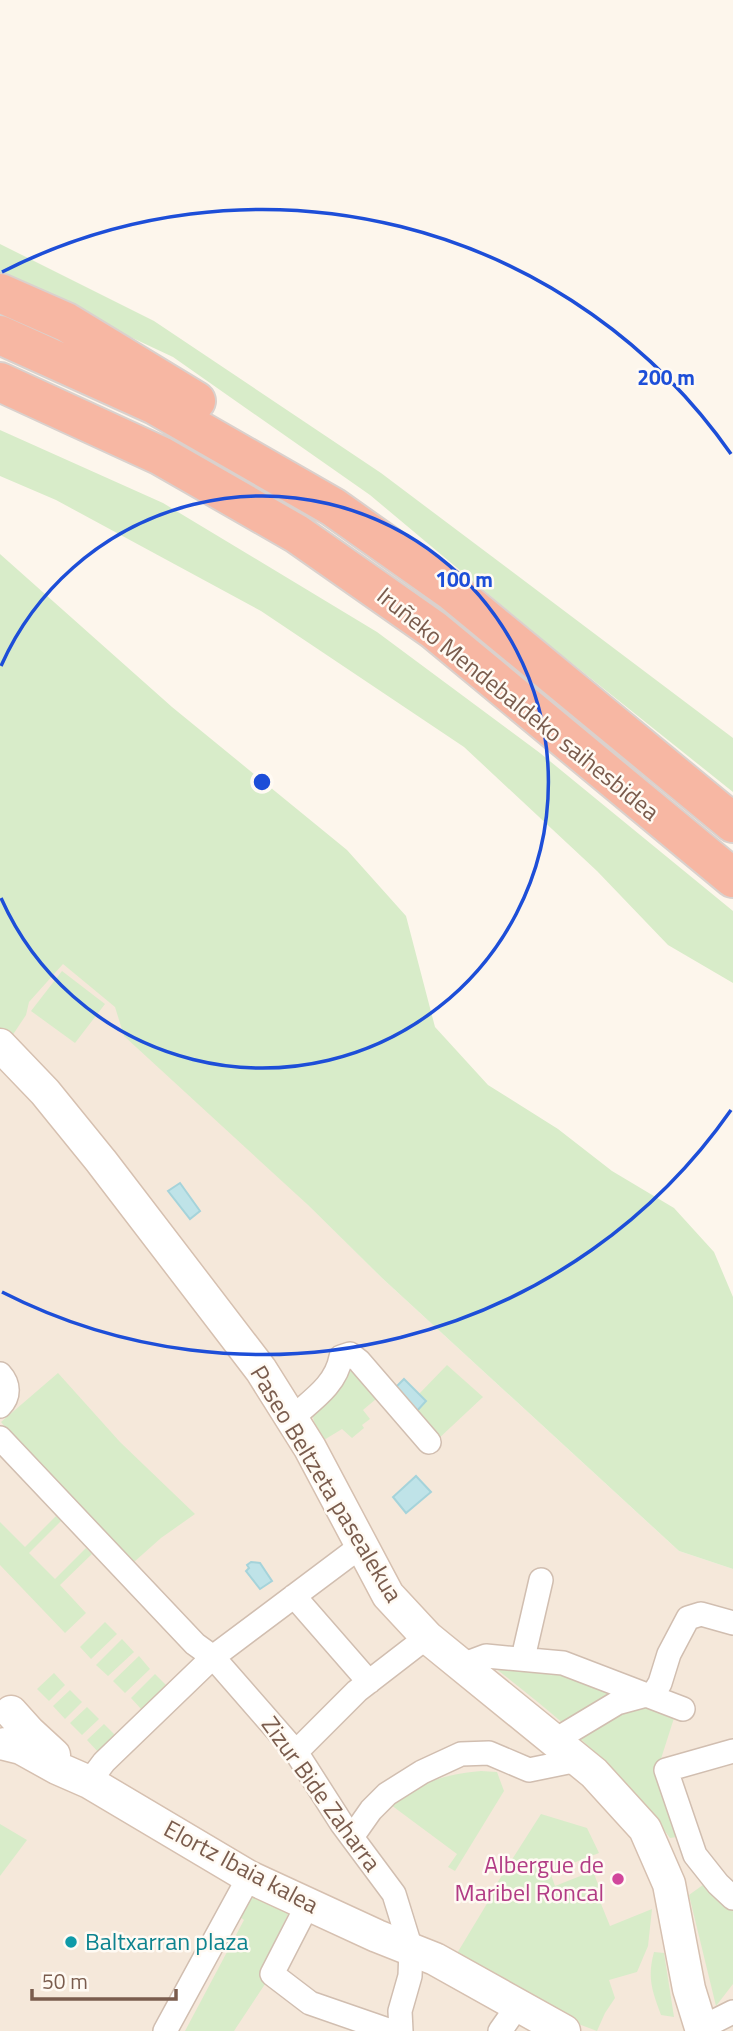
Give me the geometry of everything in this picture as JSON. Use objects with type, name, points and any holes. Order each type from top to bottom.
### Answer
[{"type":"highway","points":[[0,293],[66,322],[275,449],[453,592]]},
{"type":"highway","name":"Iruñeko Mendebaldeko saihesbidea","points":[[0,335],[155,405],[332,507],[453,592],[733,823]]},
{"type":"highway","name":"Iruñeko Mendebaldeko saihesbidea","points":[[0,382],[161,456],[297,534],[434,630],[733,878]]},
{"type":"highway","points":[[0,408],[134,463],[434,630]]},
{"type":"street","name":"Paseo Beltzeta pasealekua","points":[[0,1045],[46,1091],[261,1370],[292,1418],[388,1595],[427,1637],[573,1746],[645,1829],[669,1884],[697,2023]]},
{"type":"street","points":[[292,1418],[325,1388],[338,1372],[341,1357],[350,1354],[429,1441]]},
{"type":"street","points":[[0,1374],[8,1389],[0,1406]]},
{"type":"street","name":"Zizur Bide Zaharra","points":[[0,1438],[195,1644],[213,1657],[296,1752],[352,1837],[394,1894],[411,1950]]},
{"type":"street","points":[[82,1779],[104,1762],[213,1657],[361,1546]]},
{"type":"street","points":[[523,1658],[541,1580]]},
{"type":"street","points":[[294,1596],[369,1682]]},
{"type":"street","points":[[352,1837],[371,1810],[387,1794],[422,1772],[461,1754],[489,1753],[529,1770],[573,1746],[617,1703],[654,1693],[660,1683],[668,1654],[688,1618],[701,1614],[733,1623]]},
{"type":"street","points":[[296,1752],[328,1718],[369,1682],[427,1637]]},
{"type":"street","points":[[462,1665],[486,1656],[563,1663],[683,1709]]},
{"type":"street","points":[[2,1746],[15,1728],[6,1707]]},
{"type":"street","name":"Elortz Ibaia kalea","points":[[6,1707],[29,1732],[82,1779]]},
{"type":"street","name":"Elortz Ibaia kalea","points":[[2,1746],[21,1748],[82,1779],[249,1877],[411,1950]]},
{"type":"street","points":[[728,1884],[695,1855],[666,1770],[731,1750]]},
{"type":"street","points":[[669,1884],[695,1855]]},
{"type":"street","points":[[165,2031],[249,1877]]},
{"type":"street","points":[[308,1904],[272,1974],[310,2003],[391,2031]]},
{"type":"street","points":[[401,2031],[400,2011],[410,1976],[411,1950],[435,1959],[564,2031]]},
{"type":"street","points":[[500,2031],[519,2004]]},
{"type":"street","points":[[697,2023],[732,2012]]},
{"type":"shaded area","points":[[0,930],[76,942],[263,1160],[382,1278],[679,1551],[733,1569],[733,2031],[0,2031]]},
{"type":"green space","points":[[0,244],[154,321],[381,473],[733,738],[733,792],[549,645],[370,495],[173,357],[0,276]]},
{"type":"green space","points":[[0,430],[163,503],[377,632],[540,753],[733,911],[733,983],[668,945],[597,871],[464,747],[261,611],[56,500],[0,476]]},
{"type":"green space","points":[[0,554],[172,707],[347,850],[406,916],[435,1027],[488,1085],[558,1129],[612,1171],[674,1208],[714,1252],[733,1297],[733,1569],[679,1551],[124,1036],[115,1007],[63,964],[29,1002],[26,1015],[10,1039],[0,1029]]},
{"type":"green space","points":[[62,971],[105,1004],[75,1043],[31,1011]]},
{"type":"green space","points":[[447,1365],[483,1397],[436,1441],[416,1412],[426,1401],[419,1394]]},
{"type":"green space","points":[[352,1370],[376,1399],[363,1410],[370,1419],[352,1438],[342,1429],[324,1440],[314,1420],[315,1407]]},
{"type":"green space","points":[[58,1373],[120,1442],[195,1514],[161,1538],[134,1562],[32,1458],[1,1422]]},
{"type":"green space","points":[[56,1516],[61,1521],[29,1553],[55,1579],[86,1548],[92,1554],[60,1585],[86,1613],[65,1633],[0,1565],[0,1522],[25,1547]]},
{"type":"green space","points":[[105,1622],[117,1634],[91,1659],[80,1647]]},
{"type":"green space","points":[[122,1639],[134,1652],[108,1676],[96,1665]]},
{"type":"green space","points":[[139,1656],[150,1669],[125,1693],[113,1681]]},
{"type":"green space","points":[[487,1662],[556,1672],[609,1694],[675,1715],[659,1765],[677,1837],[670,1838],[630,1788],[585,1743]]},
{"type":"green space","points":[[54,1673],[65,1685],[49,1701],[37,1689]]},
{"type":"green space","points":[[155,1674],[167,1686],[142,1710],[131,1698]]},
{"type":"green space","points":[[70,1690],[82,1702],[65,1719],[53,1706]]},
{"type":"green space","points":[[87,1707],[99,1719],[82,1735],[70,1723]]},
{"type":"green space","points":[[104,1724],[116,1736],[99,1753],[87,1740]]},
{"type":"green space","points":[[481,1771],[497,1772],[504,1791],[455,1871],[448,1867],[457,1854],[387,1802],[432,1781]]},
{"type":"green space","points":[[541,1814],[587,1828],[599,1853],[550,1872],[555,1886],[593,1871],[599,1887],[595,1889],[610,1926],[652,1909],[648,1946],[637,1972],[609,1980],[615,1998],[597,2031],[549,2013],[456,1955],[494,1892],[492,1891]]},
{"type":"green space","points":[[0,1824],[27,1840],[0,1876]]},
{"type":"green space","points":[[707,1882],[733,1908],[733,1984],[716,2006],[689,1895]]},
{"type":"green space","points":[[249,1892],[289,1912],[260,1972],[267,1981],[234,2031],[185,2031],[244,1920],[236,1914]]},
{"type":"green space","points":[[654,1952],[664,1953],[674,2017],[661,2015],[655,1998],[651,1977]]},
{"type":"water","points":[[180,1183],[200,1211],[190,1219],[168,1191]]},
{"type":"water","points":[[404,1379],[426,1401],[416,1412],[393,1390]]},
{"type":"water","points":[[416,1476],[431,1492],[406,1513],[393,1497]]},
{"type":"water","points":[[251,1562],[260,1563],[272,1581],[260,1589],[246,1571]]},
{"type":"place","name":"Albergue de Maribel Roncal","points":[[618,1879]]},
{"type":"place","name":"Baltxarran plaza","points":[[71,1942]]}]
